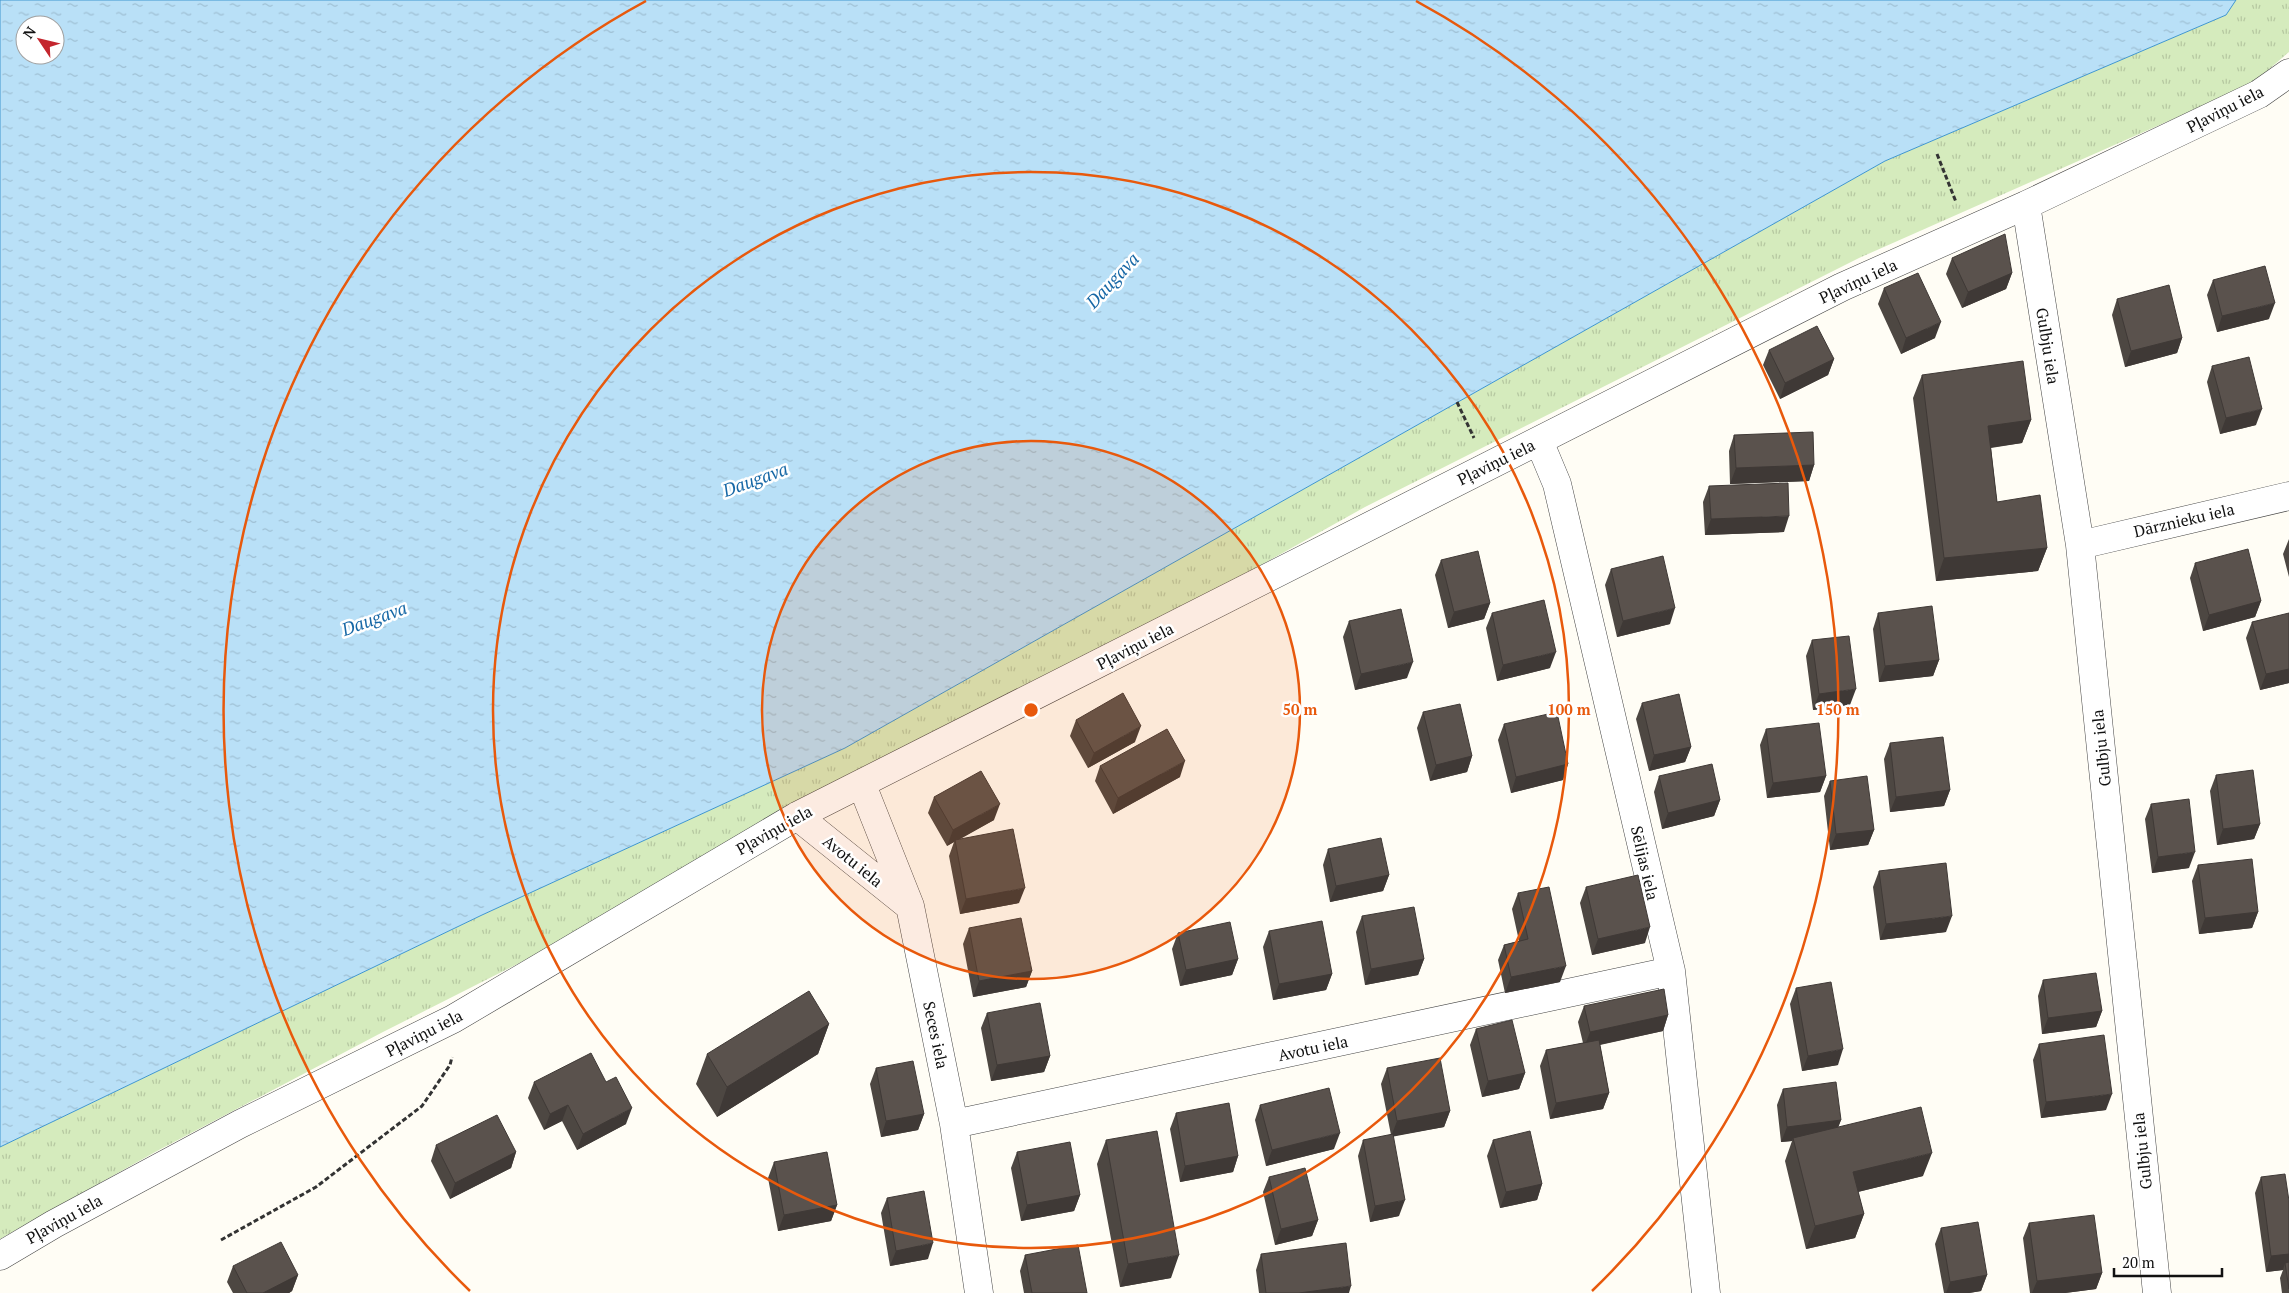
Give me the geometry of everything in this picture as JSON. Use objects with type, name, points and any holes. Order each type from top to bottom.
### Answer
[{"type":"street","name":"Pļaviņu iela","points":[[0,1256],[54,1224],[240,1124],[453,1019],[797,816],[862,785],[1842,287],[2026,205],[2258,94],[2289,73]]},
{"type":"street","name":"Gulbju iela","points":[[2026,205],[2080,545],[2157,1293]]},
{"type":"street","name":"Sēlijas iela","points":[[1539,441],[1557,484],[1671,971],[1706,1293]]},
{"type":"street","name":"Dārznieku iela","points":[[2080,545],[2289,496]]},
{"type":"street","name":"Seces iela","points":[[862,785],[910,906],[954,1124],[979,1293]]},
{"type":"street","name":"Avotu iela","points":[[797,816],[910,906]]},
{"type":"street","name":"Avotu iela","points":[[954,1124],[1671,971]]},
{"type":"path","points":[[1937,154],[1968,230]]},
{"type":"path","points":[[1457,402],[1487,466]]},
{"type":"path","points":[[221,1240],[316,1187],[422,1106],[450,1065],[456,1030],[453,1019]]},
{"type":"green space","points":[[2236,0],[2289,0],[2289,52],[2252,84],[1859,258],[1365,507],[1012,704],[573,936],[381,1033],[157,1151],[0,1239],[0,1147],[482,915],[845,748],[1885,161],[2226,15]]},
{"type":"water","name":"Daugava","points":[[0,0],[2236,0],[2226,15],[1885,161],[845,748],[482,915],[0,1147]]},
{"type":"building","points":[[2005,234],[2012,273],[1968,292],[1952,258]]},
{"type":"building","points":[[2265,266],[2275,303],[2222,316],[2213,280]]},
{"type":"building","points":[[1918,273],[1941,322],[1906,338],[1884,288]]},
{"type":"building","points":[[2169,285],[2182,338],[2131,351],[2117,299]]},
{"type":"building","points":[[1817,326],[1834,359],[1785,383],[1769,350]]},
{"type":"building","points":[[2249,357],[2262,409],[2226,418],[2212,366]]},
{"type":"building","points":[[2023,361],[2031,420],[1988,426],[1997,502],[2040,495],[2047,548],[1944,558],[1922,375]]},
{"type":"building","points":[[1813,432],[1814,465],[1736,468],[1734,435]]},
{"type":"building","points":[[1788,483],[1789,516],[1711,519],[1709,486]]},
{"type":"building","points":[[2248,549],[2261,601],[2209,615],[2195,563]]},
{"type":"building","points":[[1478,551],[1490,603],[1454,612],[1441,560]]},
{"type":"building","points":[[1663,556],[1675,608],[1623,621],[1611,569]]},
{"type":"building","points":[[1544,600],[1556,652],[1503,665],[1492,613]]},
{"type":"building","points":[[1932,606],[1939,660],[1885,666],[1878,613]]},
{"type":"building","points":[[1401,609],[1413,662],[1361,674],[1349,621]]},
{"type":"building","points":[[2289,613],[2289,669],[2266,674],[2252,622]]},
{"type":"building","points":[[1849,636],[1856,689],[1819,694],[1812,640]]},
{"type":"building","points":[[1123,693],[1141,726],[1094,753],[1076,720]]},
{"type":"building","points":[[1679,694],[1691,747],[1654,755],[1642,703]]},
{"type":"building","points":[[1460,704],[1472,756],[1436,765],[1423,712]]},
{"type":"building","points":[[1557,712],[1568,764],[1516,777],[1504,724]]},
{"type":"building","points":[[1819,723],[1826,776],[1773,783],[1766,729]]},
{"type":"building","points":[[1167,729],[1185,761],[1118,798],[1100,766]]},
{"type":"building","points":[[1943,737],[1950,790],[1896,797],[1890,743]]},
{"type":"building","points":[[1712,764],[1720,800],[1668,813],[1659,776]]},
{"type":"building","points":[[2253,770],[2260,824],[2223,829],[2216,775]]},
{"type":"building","points":[[981,771],[1000,804],[953,830],[934,797]]},
{"type":"building","points":[[1867,776],[1874,830],[1836,834],[1830,781]]},
{"type":"building","points":[[2189,799],[2195,852],[2158,857],[2151,804]]},
{"type":"building","points":[[1013,829],[1025,888],[966,899],[955,840]]},
{"type":"building","points":[[1381,838],[1389,875],[1336,886],[1328,849]]},
{"type":"building","points":[[2252,859],[2258,912],[2205,918],[2198,865]]},
{"type":"building","points":[[1946,863],[1952,916],[1886,924],[1879,871]]},
{"type":"building","points":[[1638,875],[1650,927],[1598,939],[1586,887]]},
{"type":"building","points":[[1549,887],[1566,966],[1511,977],[1504,945],[1528,939],[1518,893]]},
{"type":"building","points":[[1414,907],[1424,959],[1371,969],[1362,916]]},
{"type":"building","points":[[1021,918],[1032,971],[979,981],[969,928]]},
{"type":"building","points":[[1322,921],[1332,974],[1279,984],[1269,931]]},
{"type":"building","points":[[1230,922],[1238,959],[1186,970],[1178,933]]},
{"type":"building","points":[[2096,973],[2102,1011],[2048,1018],[2043,980]]},
{"type":"building","points":[[1831,982],[1843,1049],[1808,1056],[1796,988]]},
{"type":"building","points":[[1664,989],[1668,1015],[1590,1032],[1584,1006]]},
{"type":"building","points":[[809,991],[829,1024],[727,1087],[707,1054]]},
{"type":"building","points":[[1040,1003],[1050,1056],[997,1065],[987,1013]]},
{"type":"building","points":[[1512,1020],[1525,1073],[1488,1081],[1476,1029]]},
{"type":"building","points":[[2104,1035],[2112,1094],[2046,1102],[2039,1044]]},
{"type":"building","points":[[1599,1040],[1609,1093],[1556,1103],[1546,1050]]},
{"type":"building","points":[[591,1053],[606,1082],[616,1077],[632,1108],[583,1134],[568,1105],[550,1114],[534,1082]]},
{"type":"building","points":[[1440,1058],[1450,1111],[1397,1121],[1387,1068]]},
{"type":"building","points":[[913,1061],[924,1114],[886,1121],[876,1068]]},
{"type":"building","points":[[1836,1082],[1841,1120],[1787,1127],[1783,1089]]},
{"type":"building","points":[[1329,1088],[1340,1133],[1272,1150],[1260,1105]]},
{"type":"building","points":[[1229,1103],[1238,1156],[1185,1166],[1176,1113]]},
{"type":"building","points":[[1921,1107],[1932,1153],[1853,1172],[1864,1214],[1815,1226],[1793,1138]]},
{"type":"building","points":[[497,1115],[516,1152],[455,1183],[436,1145]]},
{"type":"building","points":[[1157,1131],[1179,1255],[1128,1264],[1106,1140]]},
{"type":"building","points":[[1530,1131],[1542,1184],[1506,1192],[1493,1140]]},
{"type":"building","points":[[1393,1134],[1405,1200],[1375,1206],[1363,1140]]},
{"type":"building","points":[[1070,1142],[1080,1195],[1027,1205],[1017,1152]]},
{"type":"building","points":[[827,1152],[837,1205],[784,1215],[774,1162]]},
{"type":"building","points":[[1305,1168],[1318,1220],[1281,1229],[1269,1177]]},
{"type":"building","points":[[2285,1174],[2289,1201],[2289,1254],[2271,1256],[2261,1177]]},
{"type":"building","points":[[924,1191],[933,1243],[896,1251],[887,1198]]},
{"type":"building","points":[[2094,1215],[2102,1273],[2037,1281],[2029,1223]]},
{"type":"building","points":[[1978,1222],[1987,1275],[1950,1282],[1941,1228]]},
{"type":"building","points":[[281,1242],[298,1275],[263,1293],[247,1293],[233,1266]]},
{"type":"building","points":[[1346,1243],[1351,1286],[1299,1293],[1266,1293],[1261,1254]]},
{"type":"building","points":[[1078,1245],[1087,1293],[1032,1293],[1025,1255]]},
{"type":"building","points":[[2289,1262],[2289,1289],[2285,1263]]}]
